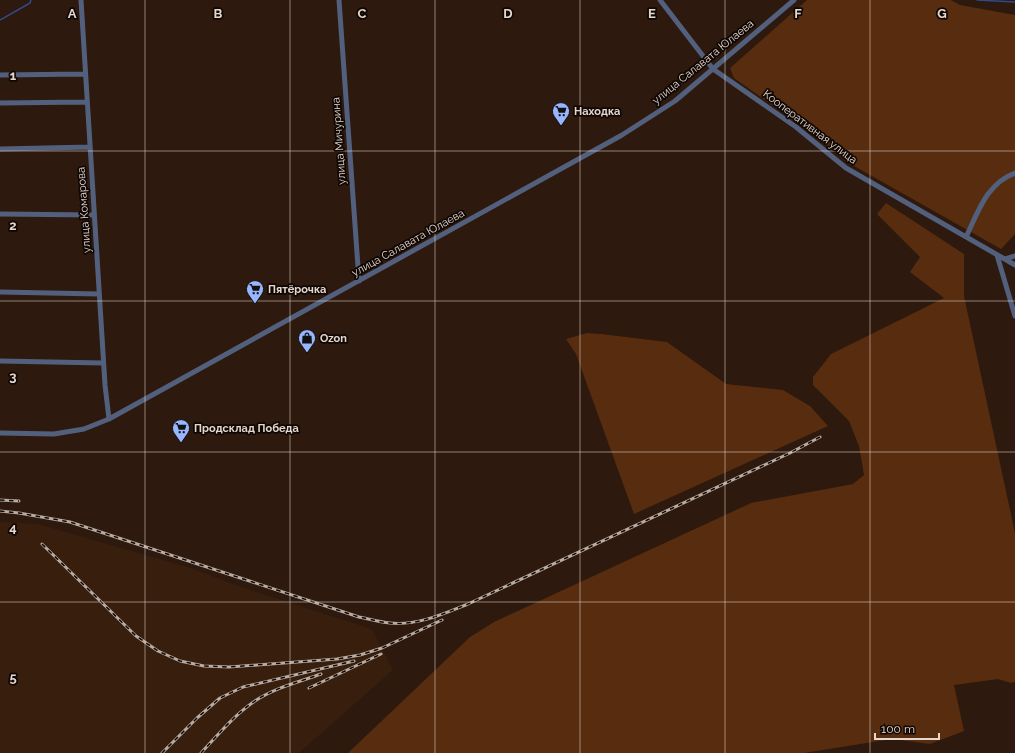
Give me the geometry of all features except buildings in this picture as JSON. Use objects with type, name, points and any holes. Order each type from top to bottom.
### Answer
[{"type":"street","name":"улица Комарова","points":[[81,0],[103,363],[109,419]]},
{"type":"street","name":"улица Мичурина","points":[[339,0],[359,281]]},
{"type":"street","name":"Кооперативная улица","points":[[660,0],[713,69],[796,127],[846,168],[1015,265]]},
{"type":"street","name":"улица Салавата Юлаева","points":[[0,433],[54,434],[84,429],[109,419],[622,135],[675,101],[794,0]]},
{"type":"street","points":[[0,75],[85,74]]},
{"type":"street","points":[[0,103],[87,102]]},
{"type":"street","points":[[0,149],[90,147]]},
{"type":"street","points":[[966,237],[978,211],[992,188],[999,181],[1015,173]]},
{"type":"street","points":[[0,214],[94,215]]},
{"type":"street","points":[[997,255],[1015,316]]},
{"type":"street","points":[[1005,259],[1015,256]]},
{"type":"street","points":[[0,292],[99,294]]},
{"type":"street","points":[[0,361],[103,363]]},
{"type":"shaded area","points":[[807,0],[951,0],[960,5],[1015,15],[1015,234],[1001,249],[847,162],[805,128],[734,78],[730,68]]},
{"type":"shaded area","points":[[886,203],[964,254],[964,296],[1015,533],[1015,682],[1011,683],[998,679],[954,685],[964,731],[930,744],[892,739],[804,753],[348,753],[470,637],[494,622],[751,503],[853,484],[864,475],[859,446],[849,421],[813,385],[813,377],[831,354],[944,298],[910,272],[920,257],[877,214]]},
{"type":"shaded area","points":[[587,333],[667,342],[726,384],[783,390],[810,406],[828,426],[634,514],[576,354],[566,339]]},
{"type":"shaded area","points":[[0,522],[38,524],[194,569],[238,586],[372,629],[393,670],[299,753],[0,753]]},
{"type":"waterway","points":[[0,20],[30,3],[31,0]]},
{"type":"waterway","points":[[977,0],[1015,2]]},
{"type":"railway","points":[[0,511],[70,522],[359,617],[390,623],[410,623],[449,612],[468,604],[790,453],[820,437]]},
{"type":"railway","points":[[0,500],[19,501]]},
{"type":"railway","points":[[42,544],[136,636],[158,651],[180,661],[204,666],[229,667],[337,659],[360,655],[382,648],[442,620]]},
{"type":"railway","points":[[309,688],[381,654]]},
{"type":"railway","points":[[162,753],[197,718],[220,698],[243,687],[354,661]]},
{"type":"railway","points":[[201,753],[233,719],[262,696],[321,674]]},
{"type":"place","name":"Находка","points":[[561,126]]},
{"type":"place","name":"Пятёрочка","points":[[255,304]]},
{"type":"place","name":"Ozon","points":[[307,353]]},
{"type":"place","name":"Продсклад Победа","points":[[181,443]]}]
